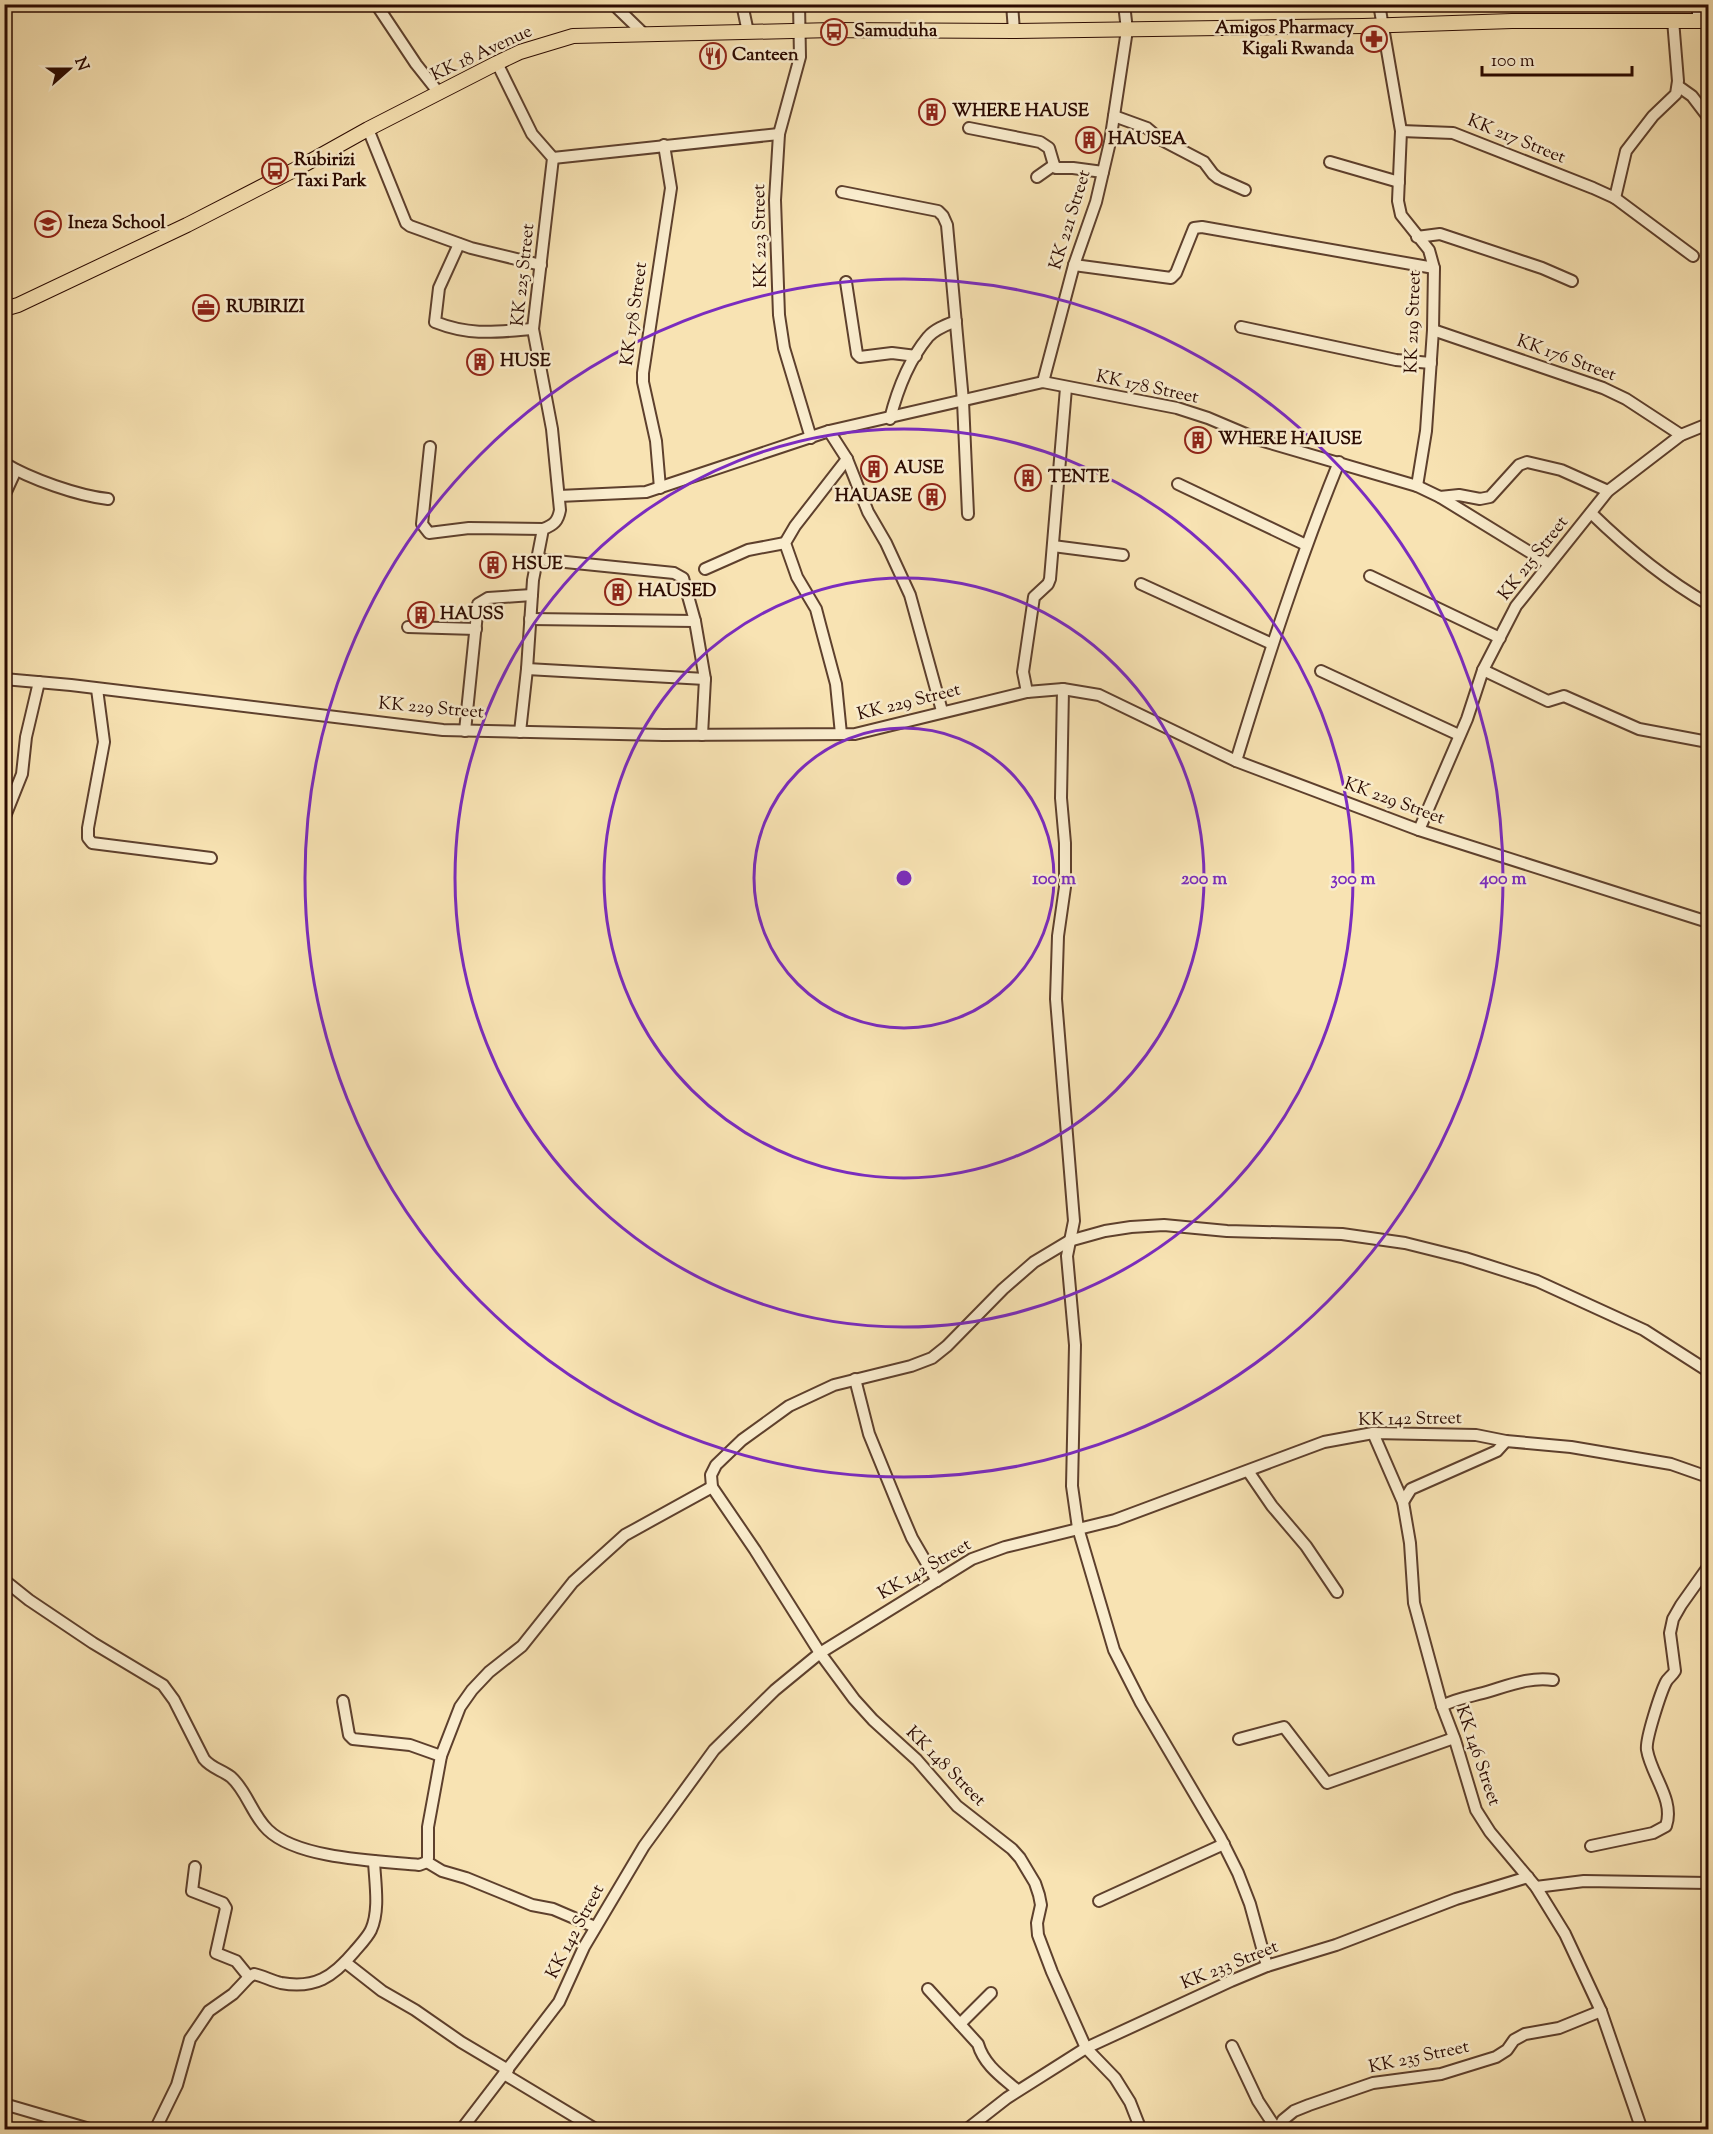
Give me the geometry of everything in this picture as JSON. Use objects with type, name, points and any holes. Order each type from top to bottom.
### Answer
[{"type":"main road","name":"KK 18 Avenue","points":[[4,309],[18,305],[187,225],[497,63],[520,52],[573,36],[833,30],[1126,30],[1384,26],[1512,21],[1703,21]]},
{"type":"street","points":[[376,4],[416,64],[440,93]]},
{"type":"street","points":[[613,4],[643,33]]},
{"type":"street","points":[[742,4],[748,32]]},
{"type":"street","name":"KK 223 Street","points":[[799,4],[800,57],[779,134],[775,201],[779,315],[784,348],[812,438]]},
{"type":"street","points":[[1012,4],[1014,31]]},
{"type":"street","name":"KK 221 Street","points":[[1043,382],[1074,265],[1091,218],[1103,172],[1114,116],[1126,30],[1124,4]]},
{"type":"street","name":"KK 219 Street","points":[[1379,4],[1401,131],[1399,182],[1401,215],[1429,250],[1434,268],[1426,431],[1417,486]]},
{"type":"street","points":[[1698,4],[1703,21]]},
{"type":"street","points":[[1615,198],[1626,151],[1653,116],[1676,94],[1678,86],[1673,20]]},
{"type":"street","points":[[497,63],[532,134],[553,158],[779,134]]},
{"type":"street","points":[[1678,86],[1692,96],[1708,117]]},
{"type":"street","points":[[1114,116],[1147,128],[1160,139],[1204,162],[1218,178],[1245,190]]},
{"type":"street","points":[[969,128],[1040,142],[1049,148],[1056,168],[1103,172]]},
{"type":"street","points":[[368,129],[406,223],[459,244],[541,265]]},
{"type":"street","name":"KK 217 Street","points":[[1401,131],[1454,133],[1615,198],[1693,256]]},
{"type":"street","name":"KK 178 Street","points":[[660,488],[656,441],[643,373],[671,188],[663,145]]},
{"type":"street","name":"KK 225 Street","points":[[520,732],[528,669],[536,559],[543,529],[558,520],[560,510],[552,429],[533,329],[553,158]]},
{"type":"street","points":[[1330,162],[1399,182]]},
{"type":"street","points":[[1037,177],[1054,165]]},
{"type":"street","points":[[842,192],[938,211],[943,216],[946,225],[963,401],[968,514]]},
{"type":"street","points":[[1074,265],[1171,278],[1176,273],[1194,228],[1202,227],[1434,268]]},
{"type":"street","points":[[1417,237],[1440,234],[1542,268],[1572,281]]},
{"type":"street","points":[[459,244],[440,288],[435,322],[461,330],[486,333],[533,329]]},
{"type":"street","points":[[846,282],[857,354],[860,357],[892,353],[916,356]]},
{"type":"street","points":[[890,418],[895,398],[928,336],[939,328],[956,321]]},
{"type":"street","points":[[1241,327],[1396,360],[1431,363]]},
{"type":"street","name":"KK 176 Street","points":[[1432,330],[1603,388],[1626,399],[1681,435]]},
{"type":"street","name":"KK 178 Street","points":[[559,496],[646,492],[829,431],[1043,382],[1177,408],[1208,418],[1260,440],[1417,486],[1440,497],[1459,495],[1480,499],[1490,497],[1519,465],[1527,462],[1561,470],[1608,491]]},
{"type":"street","points":[[1027,692],[1023,672],[1034,597],[1048,584],[1050,579],[1066,388]]},
{"type":"street","name":"KK 215 Street","points":[[1419,830],[1467,719],[1483,670],[1516,606],[1608,491],[1681,435],[1708,424]]},
{"type":"street","points":[[829,431],[847,459],[868,512],[886,543],[910,594],[942,711]]},
{"type":"street","points":[[430,447],[422,524],[429,533],[469,528],[543,529]]},
{"type":"street","points":[[705,569],[748,550],[785,543],[795,526],[847,459]]},
{"type":"street","points":[[1236,761],[1306,544],[1339,462]]},
{"type":"street","points":[[4,463],[16,470],[83,496],[108,499]]},
{"type":"street","points":[[4,496],[16,470]]},
{"type":"street","points":[[1178,484],[1306,544]]},
{"type":"street","points":[[1440,497],[1549,564]]},
{"type":"street","points":[[1591,513],[1629,549],[1682,589],[1708,604]]},
{"type":"street","points":[[785,543],[797,577],[816,609],[836,684],[842,734]]},
{"type":"street","points":[[1053,546],[1124,555]]},
{"type":"street","points":[[536,559],[674,573],[683,578],[695,621],[705,679],[702,735]]},
{"type":"street","points":[[1370,576],[1500,638]]},
{"type":"street","points":[[1141,584],[1272,644]]},
{"type":"street","points":[[465,731],[478,604],[488,598],[532,595]]},
{"type":"street","points":[[530,619],[695,621]]},
{"type":"street","points":[[408,627],[476,629]]},
{"type":"street","points":[[528,669],[705,679]]},
{"type":"street","points":[[1483,670],[1548,701],[1564,696],[1639,729],[1708,742]]},
{"type":"street","points":[[1322,671],[1459,735]]},
{"type":"street","name":"KK 229 Street","points":[[4,680],[39,682],[443,730],[702,735],[855,734],[1027,692],[1063,689],[1099,695],[1236,761],[1419,830],[1708,922]]},
{"type":"street","points":[[4,819],[22,774],[26,737],[39,682]]},
{"type":"street","points":[[97,689],[104,742],[88,838],[92,843],[211,858]]},
{"type":"street","points":[[1063,689],[1061,798],[1065,843],[1065,887],[1058,936],[1056,999],[1074,1221],[1069,1241],[1068,1278],[1074,1345],[1072,1486],[1078,1528],[1114,1650],[1141,1703],[1224,1844],[1250,1904],[1267,1966]]},
{"type":"street","points":[[427,1862],[428,1827],[441,1756],[460,1707],[489,1672],[522,1646],[573,1582],[608,1553],[625,1535],[712,1487],[712,1470],[742,1440],[789,1406],[834,1385],[911,1366],[932,1358],[1034,1262],[1069,1241],[1105,1231],[1164,1225],[1227,1231],[1342,1234],[1405,1243],[1465,1258],[1537,1281],[1644,1330],[1708,1371]]},
{"type":"street","points":[[855,1379],[869,1434],[912,1538],[937,1581]]},
{"type":"street","name":"KK 142 Street","points":[[461,2130],[559,2002],[595,1928],[644,1846],[714,1750],[775,1690],[820,1653],[972,1559],[989,1552],[1115,1520],[1324,1442],[1372,1433],[1476,1435],[1506,1441],[1571,1446],[1671,1464],[1708,1477]]},
{"type":"street","name":"KK 146 Street","points":[[1372,1433],[1403,1502],[1410,1543],[1414,1603],[1442,1706],[1476,1810],[1490,1832],[1536,1887],[1565,1934],[1601,2011],[1642,2130]]},
{"type":"street","points":[[1403,1502],[1411,1489],[1497,1451],[1506,1441]]},
{"type":"street","points":[[1248,1471],[1272,1506],[1306,1546],[1337,1592]]},
{"type":"street","name":"KK 148 Street","points":[[712,1487],[761,1559],[820,1653],[854,1699],[873,1720],[917,1760],[957,1806],[1012,1849],[1020,1858],[1040,1894],[1041,1905],[1037,1923],[1043,1951],[1086,2048],[1115,2078],[1130,2102],[1141,2130]]},
{"type":"street","points":[[1591,1846],[1653,1833],[1666,1826],[1667,1808],[1647,1752],[1647,1741],[1665,1684],[1674,1671],[1670,1633],[1673,1619],[1708,1567]]},
{"type":"street","points":[[4,1580],[93,1643],[163,1685],[174,1700],[204,1759],[231,1777],[262,1824],[275,1836],[290,1844],[324,1854],[419,1865],[427,1862]]},
{"type":"street","points":[[1442,1706],[1454,1699],[1509,1684],[1553,1680]]},
{"type":"street","points":[[343,1701],[349,1735],[353,1739],[411,1745],[441,1756]]},
{"type":"street","points":[[1239,1739],[1284,1727],[1327,1783],[1454,1738]]},
{"type":"street","points":[[1099,1901],[1224,1844]]},
{"type":"street","points":[[155,2130],[177,2085],[189,2039],[209,2011],[233,1994],[249,1977],[257,1974],[283,1983],[319,1981],[332,1976],[345,1962],[371,1930],[376,1907],[374,1861]]},
{"type":"street","points":[[427,1862],[442,1871],[466,1878],[532,1905],[553,1909],[595,1928]]},
{"type":"street","points":[[195,1868],[191,1890],[223,1902],[226,1908],[216,1953],[236,1961],[249,1977]]},
{"type":"street","name":"KK 233 Street","points":[[966,2130],[977,2119],[1017,2090],[1086,2048],[1230,1981],[1267,1966],[1336,1945],[1456,1899],[1528,1877]]},
{"type":"street","points":[[1536,1887],[1584,1881],[1708,1883]]},
{"type":"street","points":[[345,1962],[382,1991],[415,2010],[597,2130]]},
{"type":"street","points":[[928,1989],[978,2044],[981,2055],[988,2063],[1017,2090]]},
{"type":"street","points":[[960,2024],[991,1993]]},
{"type":"street","name":"KK 235 Street","points":[[1278,2130],[1283,2120],[1294,2111],[1309,2105],[1373,2083],[1441,2074],[1496,2057],[1514,2040],[1525,2034],[1559,2028],[1601,2011]]},
{"type":"street","points":[[1232,2046],[1258,2101],[1278,2130]]},
{"type":"street","points":[[4,2104],[93,2130]]},
{"type":"place","name":"Samuduha","points":[[834,32]]},
{"type":"place","name":"Amigos Pharmacy Kigali Rwanda","points":[[1374,39]]},
{"type":"place","name":"Canteen","points":[[713,56]]},
{"type":"place","name":"WHERE HAUSE","points":[[932,112]]},
{"type":"place","name":"HAUSEA","points":[[1089,140]]},
{"type":"place","name":"Rubirizi Taxi Park","points":[[275,171]]},
{"type":"place","name":"Ineza School","points":[[48,224]]},
{"type":"place","name":"RUBIRIZI","points":[[206,308]]},
{"type":"place","name":"HUSE","points":[[480,362]]},
{"type":"place","name":"WHERE HAIUSE","points":[[1198,440]]},
{"type":"place","name":"AUSE","points":[[874,469]]},
{"type":"place","name":"TENTE","points":[[1028,478]]},
{"type":"place","name":"HAUASE","points":[[932,497]]},
{"type":"place","name":"HSUE","points":[[493,565]]},
{"type":"place","name":"HAUSED","points":[[618,592]]},
{"type":"place","name":"HAUSS","points":[[421,615]]}]
